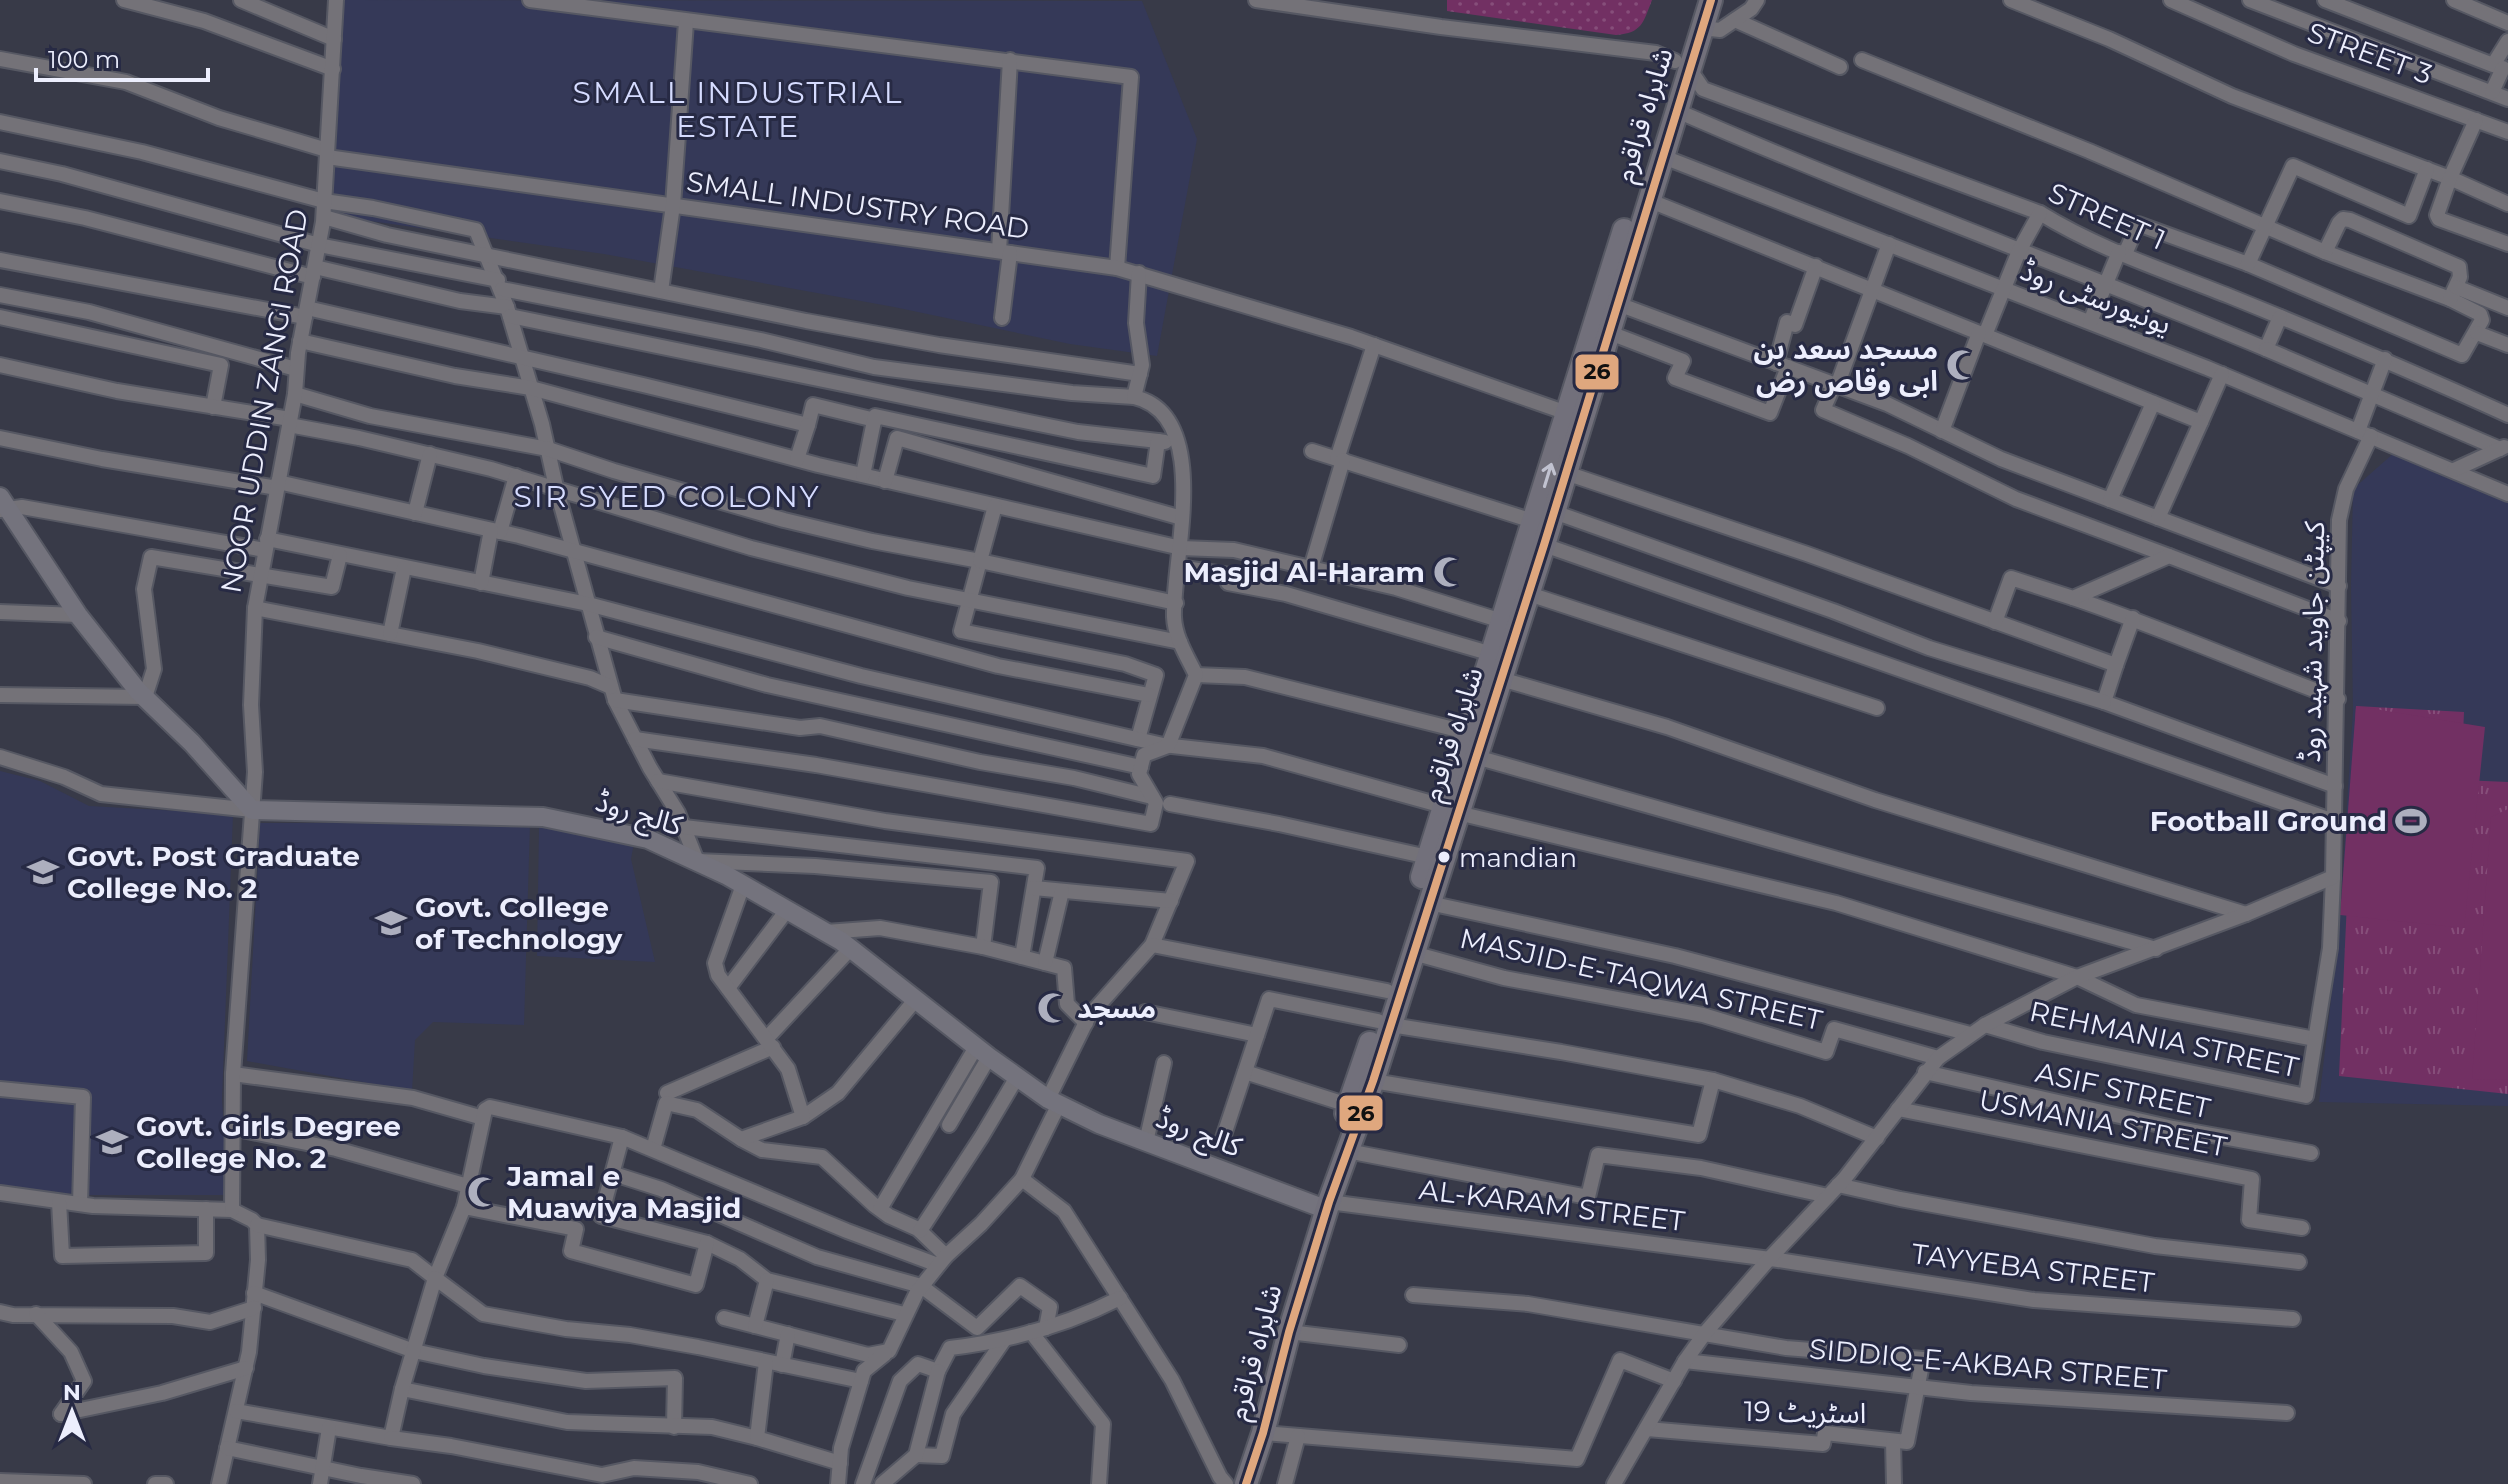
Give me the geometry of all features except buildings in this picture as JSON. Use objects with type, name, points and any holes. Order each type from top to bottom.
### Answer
[{"type":"highway","name":"شاہراہ قراقرم","points":[[1246,1484],[1263,1433],[1348,1105],[1413,953],[1429,903],[1466,732],[1533,521],[1610,333],[1675,110],[1696,0]]},
{"type":"highway","name":"شاہراہ قراقرم","points":[[1229,1484],[1242,1456],[1323,1204],[1373,1081],[1387,991],[1428,857],[1476,757],[1566,473],[1575,416],[1682,64],[1701,28],[1711,0]]},
{"type":"main road","points":[[3,505],[78,615],[145,697],[252,810]]},
{"type":"main road","name":"کالج روڈ","points":[[252,810],[543,817],[648,839],[743,885],[826,932],[982,1052],[1054,1102],[1146,1142],[1323,1204]]},
{"type":"street","points":[[124,0],[204,21],[333,69]]},
{"type":"street","points":[[241,0],[334,39]]},
{"type":"street","name":"NOOR UDDIN ZANGI ROAD","points":[[252,810],[255,772],[251,705],[255,608],[295,394],[300,341],[324,209],[336,0]]},
{"type":"street","points":[[530,0],[1131,77],[1117,268]]},
{"type":"street","points":[[1256,0],[1441,27],[1656,53],[1682,64]]},
{"type":"street","points":[[1701,28],[1720,30],[1751,9],[1757,0]]},
{"type":"street","points":[[2011,0],[2109,39],[2232,96],[2427,169],[2508,204]]},
{"type":"street","name":"STREET 3","points":[[2171,0],[2294,54],[2508,132]]},
{"type":"street","points":[[2250,0],[2508,99]]},
{"type":"street","points":[[2325,0],[2493,65],[2508,41]]},
{"type":"street","points":[[2454,0],[2508,23]]},
{"type":"street","points":[[1735,20],[1840,67]]},
{"type":"street","points":[[661,291],[673,205],[686,22]]},
{"type":"street","name":"SMALL INDUSTRY ROAD","points":[[0,59],[126,82],[219,118],[327,153],[1117,268],[1374,345],[1575,416]]},
{"type":"street","points":[[1002,318],[1010,60]]},
{"type":"street","points":[[1862,60],[2089,151],[2325,252],[2508,308]]},
{"type":"street","name":"STREET 1","points":[[1682,64],[1703,89],[2040,213],[2066,229],[2385,359],[2508,415]]},
{"type":"street","points":[[2492,92],[2503,68]]},
{"type":"street","points":[[1675,110],[2019,251],[2106,282],[2372,396],[2504,447]]},
{"type":"street","points":[[2476,120],[2437,210],[2439,219],[2508,244]]},
{"type":"street","points":[[0,122],[142,152],[324,209],[387,235],[939,345],[1140,374]]},
{"type":"street","name":"یونیورسٹی روڈ","points":[[1661,156],[2222,374],[2508,494]]},
{"type":"street","points":[[0,161],[62,174],[319,245],[874,367],[1149,400],[1177,433],[1183,480],[1181,548],[1174,617],[1180,642],[1196,675],[1168,746],[1144,755],[1139,774],[1156,803],[1151,824],[816,765],[635,739]]},
{"type":"street","points":[[2248,264],[2293,166],[2409,216],[2427,169]]},
{"type":"street","points":[[1648,200],[2201,422]]},
{"type":"street","points":[[0,201],[314,272],[1049,426],[1178,442]]},
{"type":"street","points":[[324,209],[405,214],[476,230],[509,311],[613,693],[635,739],[678,813],[697,861],[815,866],[991,882],[983,947]]},
{"type":"street","points":[[1942,431],[2019,251],[2040,213]]},
{"type":"street","points":[[2325,252],[2339,223],[2343,219],[2350,220],[2459,267],[2462,272],[2453,293]]},
{"type":"street","points":[[2090,322],[2106,282],[2138,224],[2248,264],[2462,355],[2477,333],[2482,317],[2453,293]]},
{"type":"street","points":[[1889,244],[1836,385],[1823,410],[1908,446],[2016,499],[2339,621]]},
{"type":"street","points":[[0,260],[306,313],[522,357],[808,425]]},
{"type":"street","points":[[1610,333],[1683,361],[1675,378],[1770,413],[1782,365],[1787,322],[1795,325],[1816,266]]},
{"type":"street","points":[[1134,397],[1142,365],[1136,323],[1139,273]]},
{"type":"street","points":[[0,295],[89,312],[296,369]]},
{"type":"street","points":[[1618,304],[1887,404],[2001,459],[2339,586]]},
{"type":"street","points":[[0,317],[221,365],[213,407]]},
{"type":"street","points":[[2266,349],[2280,317]]},
{"type":"street","points":[[2477,333],[2508,345]]},
{"type":"street","points":[[300,341],[455,376],[531,388],[885,481],[1181,548],[1234,550],[1396,588],[1502,621]]},
{"type":"street","points":[[1311,568],[1374,345]]},
{"type":"street","name":"کیپٹن جاوید شہید روڈ","points":[[2333,855],[2339,520],[2342,499],[2385,359]]},
{"type":"street","points":[[0,365],[117,391],[290,422],[430,454],[556,487],[751,548],[967,600],[1180,642]]},
{"type":"street","points":[[2158,518],[2222,374]]},
{"type":"street","points":[[295,394],[370,416],[548,449],[784,520],[872,541],[1176,603]]},
{"type":"street","points":[[2110,500],[2153,403]]},
{"type":"street","points":[[797,459],[813,405],[875,420]]},
{"type":"street","points":[[863,475],[875,416],[1153,476],[1158,441]]},
{"type":"street","points":[[0,438],[102,459],[277,485],[415,513],[575,550],[998,666],[1149,695]]},
{"type":"street","points":[[885,481],[897,438],[1182,518]]},
{"type":"street","points":[[2454,470],[2504,447]]},
{"type":"street","points":[[1312,451],[1533,521]]},
{"type":"street","points":[[415,513],[430,454]]},
{"type":"street","points":[[1566,473],[1807,554],[2116,665]]},
{"type":"street","points":[[481,583],[495,531],[516,476]]},
{"type":"street","points":[[3,505],[340,555],[588,604],[861,676],[1168,746],[1263,756],[1451,810],[1836,903],[2077,977],[2136,1005],[2315,1039]]},
{"type":"street","points":[[995,506],[961,631],[1125,664],[1156,675],[1138,739]]},
{"type":"street","points":[[1554,512],[1929,648],[2104,702],[2335,786]]},
{"type":"street","points":[[0,695],[145,697],[154,669],[144,589],[156,529]]},
{"type":"street","points":[[1544,545],[2334,821]]},
{"type":"street","points":[[151,557],[332,587],[340,555]]},
{"type":"street","points":[[2073,598],[2169,556]]},
{"type":"street","points":[[1179,567],[1229,575],[1228,583],[1286,594],[1492,654]]},
{"type":"street","points":[[390,634],[404,568]]},
{"type":"street","points":[[1995,622],[2011,578],[2133,618],[2338,699]]},
{"type":"street","points":[[1529,594],[1877,708]]},
{"type":"street","points":[[255,608],[478,651],[590,678],[613,693],[800,728],[820,726],[1152,797]]},
{"type":"street","points":[[0,612],[78,615]]},
{"type":"street","points":[[2104,702],[2133,618]]},
{"type":"street","points":[[596,637],[767,685],[1141,767]]},
{"type":"street","points":[[1196,675],[1245,677],[1466,732]]},
{"type":"street","points":[[1501,679],[1667,727],[1875,800],[2246,914]]},
{"type":"street","points":[[0,757],[64,777],[101,794],[252,810],[233,1074],[232,1210]]},
{"type":"street","points":[[1476,757],[2156,949]]},
{"type":"street","points":[[658,781],[885,821],[1187,861],[1152,945],[1089,1016],[1022,1179],[921,1286],[904,1314],[889,1351],[864,1371],[841,1448],[838,1484]]},
{"type":"street","points":[[1170,804],[1428,857]]},
{"type":"street","points":[[684,827],[1037,868],[1022,957]]},
{"type":"street","name":"REHMANIA STREET","points":[[1985,1025],[2043,1042],[2306,1096],[2330,948],[2333,855]]},
{"type":"street","points":[[1614,1484],[1685,1361],[1705,1333],[1833,1191],[1938,1058],[1985,1025],[2077,977],[2246,914],[2333,877]]},
{"type":"street","points":[[743,885],[715,963],[718,975],[788,1069],[803,1117]]},
{"type":"street","points":[[1034,888],[1171,901]]},
{"type":"street","points":[[1045,963],[1062,891]]},
{"type":"street","points":[[1429,903],[1675,956],[1970,1034]]},
{"type":"street","points":[[728,988],[787,910]]},
{"type":"street","points":[[826,932],[880,928],[983,947],[1064,968],[1067,1004],[1086,1023]]},
{"type":"street","points":[[1152,945],[1387,991]]},
{"type":"street","points":[[667,1093],[770,1043],[850,949]]},
{"type":"street","name":"MASJID-E-TAQWA STREET","points":[[1413,953],[1504,978],[1703,1015],[1826,1052],[1834,1029],[1938,1058]]},
{"type":"street","points":[[741,1139],[803,1117],[838,1093],[916,999]]},
{"type":"street","points":[[1222,1141],[1269,999],[1384,1023],[1713,1080],[1800,1106],[1877,1138]]},
{"type":"street","points":[[1145,1012],[1257,1035]]},
{"type":"street","points":[[949,1125],[982,1052]]},
{"type":"street","points":[[880,1209],[982,1052]]},
{"type":"street","points":[[1146,1142],[1164,1063]]},
{"type":"street","points":[[1245,1072],[1348,1105]]},
{"type":"street","name":"ASIF STREET","points":[[1925,1072],[2173,1128],[2311,1153]]},
{"type":"street","points":[[233,1074],[413,1098],[483,1118]]},
{"type":"street","points":[[920,1231],[1017,1077]]},
{"type":"street","points":[[1373,1081],[1699,1135],[1713,1080]]},
{"type":"street","points":[[0,1089],[83,1097],[80,1204]]},
{"type":"street","points":[[653,1149],[666,1103],[697,1110],[762,1150],[822,1157],[880,1209],[920,1231],[942,1261]]},
{"type":"street","points":[[391,1438],[435,1278],[464,1207],[485,1110],[490,1107],[622,1137],[847,1231],[942,1261]]},
{"type":"street","name":"USMANIA STREET","points":[[1898,1109],[2252,1179],[2249,1220],[2302,1228]]},
{"type":"street","points":[[232,1128],[336,1149],[468,1186]]},
{"type":"street","points":[[622,1137],[601,1216],[707,1243],[740,1259],[767,1280],[904,1314]]},
{"type":"street","points":[[1347,1151],[1588,1197],[1598,1155],[1900,1199],[2155,1246],[2299,1262]]},
{"type":"street","points":[[614,1174],[674,1194],[817,1257],[921,1286],[977,1328],[1020,1286],[1050,1307],[1038,1330]]},
{"type":"street","points":[[1022,1179],[1064,1211],[1172,1380],[1220,1477],[1229,1484]]},
{"type":"street","points":[[0,1193],[80,1204],[232,1210],[257,1225],[412,1260],[483,1314],[566,1329],[630,1335],[861,1381]]},
{"type":"street","points":[[59,1202],[62,1256],[206,1253],[206,1209]]},
{"type":"street","name":"AL-KARAM STREET","points":[[1323,1204],[1769,1259]]},
{"type":"street","points":[[464,1207],[576,1229],[571,1251],[696,1285],[707,1243]]},
{"type":"street","points":[[219,1484],[246,1368],[258,1260],[257,1225]]},
{"type":"street","name":"TAYYEBA STREET","points":[[1769,1259],[2034,1300],[2293,1319]]},
{"type":"street","points":[[755,1326],[767,1280]]},
{"type":"street","points":[[1413,1295],[1528,1304],[1786,1348],[1923,1359],[1917,1387]]},
{"type":"street","points":[[882,1484],[916,1455],[938,1371],[950,1348],[1004,1340],[1038,1330],[1085,1316],[1120,1298]]},
{"type":"street","points":[[0,1312],[173,1316],[210,1322],[254,1301],[414,1351],[484,1366],[586,1381],[675,1378],[674,1427]]},
{"type":"street","points":[[36,1314],[71,1352],[84,1381],[61,1414],[162,1393],[246,1368]]},
{"type":"street","points":[[724,1318],[868,1355],[889,1351]]},
{"type":"street","points":[[1038,1330],[1103,1424],[1102,1483]]},
{"type":"street","points":[[1289,1332],[1399,1345]]},
{"type":"street","points":[[782,1365],[788,1334]]},
{"type":"street","points":[[916,1455],[942,1456],[953,1414],[1004,1340]]},
{"type":"street","points":[[1263,1433],[1577,1459],[1620,1360],[1674,1381]]},
{"type":"street","name":"SIDDIQ-E-AKBAR STREET","points":[[1685,1361],[1971,1393],[2287,1413]]},
{"type":"street","points":[[757,1438],[766,1362]]},
{"type":"street","points":[[863,1484],[900,1381],[918,1364],[938,1371]]},
{"type":"street","name":"اسٹریٹ 19","points":[[1647,1429],[1823,1444],[1825,1433],[1907,1442],[1917,1387]]},
{"type":"street","points":[[402,1389],[567,1422],[712,1427],[840,1463]]},
{"type":"street","points":[[236,1411],[451,1446],[602,1475],[634,1468],[698,1472],[750,1484]]},
{"type":"street","points":[[320,1484],[329,1428]]},
{"type":"street","points":[[1285,1484],[1298,1436]]},
{"type":"street","points":[[1893,1441],[1894,1484]]},
{"type":"street","points":[[227,1448],[413,1484]]},
{"type":"street","points":[[0,1481],[84,1484]]},
{"type":"street","points":[[155,1484],[166,1484]]},
{"type":"shaded area","points":[[341,0],[1142,1],[1197,139],[1157,356],[1070,344],[894,307],[604,254],[328,215]]},
{"type":"shaded area","points":[[2394,453],[2508,501],[2508,1106],[2319,1102],[2339,931],[2353,711],[2353,489]]},
{"type":"shaded area","points":[[0,771],[40,781],[89,806],[233,814],[222,1099],[228,1195],[80,1195],[0,1185]]},
{"type":"shaded area","name":"Govt. College of Technology","points":[[260,823],[530,823],[524,1025],[433,1022],[415,1040],[412,1091],[247,1061]]},
{"type":"shaded area","points":[[539,827],[634,843],[631,859],[655,962],[537,956]]},
{"type":"green space","points":[[1447,0],[1652,0],[1636,29],[1616,35],[1447,11]]},
{"type":"green space","points":[[2356,706],[2464,712],[2461,780],[2508,782],[2508,1094],[2339,1076]]},
{"type":"green space","name":"Football Ground","points":[[2356,706],[2485,727],[2464,928],[2340,915]]},
{"type":"green space","points":[[2508,809],[2508,1080],[2472,1079],[2491,817]]},
{"type":"transit line","name":"26","points":[[1246,1484],[1329,1202],[1373,1081],[1544,545],[1711,0]]},
{"type":"place","name":"مسجد سعد بن ابی وقاص رض","points":[[1962,365]]},
{"type":"place","name":"Masjid Al-Haram","points":[[1449,572]]},
{"type":"place","name":"Football Ground","points":[[2411,821]]},
{"type":"place","name":"mandian","points":[[1444,857]]},
{"type":"place","name":"Govt. Post Graduate College No. 2","points":[[43,872]]},
{"type":"place","name":"Govt. College of Technology","points":[[391,923]]},
{"type":"place","name":"مسجد","points":[[1053,1008]]},
{"type":"place","name":"Govt. Girls Degree College No. 2","points":[[112,1142]]},
{"type":"place","name":"Jamal e Muawiya Masjid","points":[[483,1192]]},
{"type":"district","name":"SMALL INDUSTRIAL ESTATE","points":[[738,110]]},
{"type":"district","name":"SIR SYED COLONY","points":[[667,497]]}]
